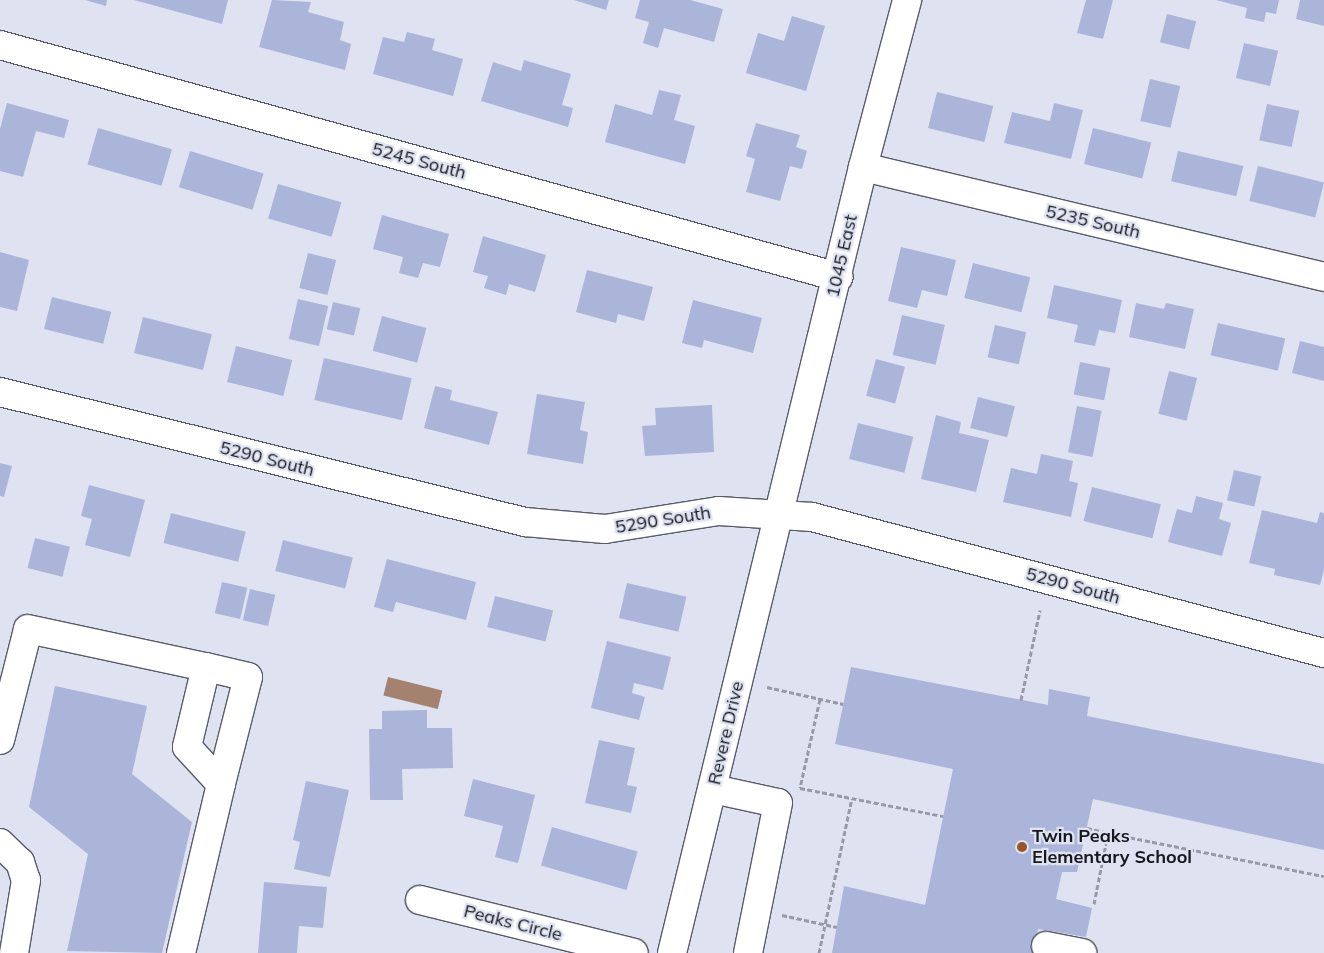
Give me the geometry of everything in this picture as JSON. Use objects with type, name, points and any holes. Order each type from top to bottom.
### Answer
[{"type":"street","name":"1045 East","points":[[778,513],[905,1]]},
{"type":"street","name":"5245 South","points":[[0,45],[838,277]]},
{"type":"street","name":"5235 South","points":[[863,167],[1324,277]]},
{"type":"street","name":"5290 South","points":[[0,392],[525,522],[605,528],[719,512],[778,513],[812,517],[1324,653]]},
{"type":"street","name":"Revere Drive","points":[[672,953],[778,513]]},
{"type":"street","points":[[0,740],[28,629],[248,677],[182,953]]},
{"type":"street","points":[[206,667],[187,747],[221,784]]},
{"type":"street","points":[[712,789],[778,803],[748,953]]},
{"type":"street","points":[[0,843],[20,862],[27,888],[14,953]]},
{"type":"street","name":"Peaks Circle","points":[[420,900],[634,953]]},
{"type":"street","points":[[1046,946],[1082,953]]},
{"type":"path","points":[[1020,700],[1040,610]]},
{"type":"path","points":[[766,686],[843,704]]},
{"type":"path","points":[[820,699],[800,788],[943,816]]},
{"type":"path","points":[[819,953],[852,798]]},
{"type":"path","points":[[1087,828],[1324,876]]},
{"type":"path","points":[[1094,904],[1108,833]]},
{"type":"path","points":[[774,913],[837,927]]},
{"type":"shaded area","points":[[388,677],[442,691],[438,709],[383,695]]},
{"type":"building","points":[[85,0],[107,0],[106,6]]},
{"type":"building","points":[[134,0],[228,0],[222,24]]},
{"type":"building","points":[[272,0],[311,2],[308,12],[344,22],[340,40],[351,44],[345,70],[259,47]]},
{"type":"building","points":[[574,0],[609,0],[606,10]]},
{"type":"building","points":[[640,0],[690,0],[723,9],[714,42],[664,28],[658,48],[643,43],[649,22],[635,18]]},
{"type":"building","points":[[1086,0],[1113,0],[1103,39],[1077,33]]},
{"type":"building","points":[[1216,0],[1279,0],[1276,14],[1266,12],[1264,22],[1245,18],[1247,8]]},
{"type":"building","points":[[1300,0],[1324,0],[1324,26],[1296,19]]},
{"type":"building","points":[[1167,14],[1196,21],[1189,49],[1160,42]]},
{"type":"building","points":[[792,16],[825,26],[806,91],[746,73],[758,33],[784,41]]},
{"type":"building","points":[[407,32],[435,39],[432,50],[463,59],[453,96],[373,74],[383,37],[404,42]]},
{"type":"building","points":[[1244,43],[1278,51],[1270,86],[1236,78]]},
{"type":"building","points":[[524,60],[571,74],[562,105],[573,108],[568,127],[481,101],[493,62],[521,71]]},
{"type":"building","points":[[1150,79],[1180,86],[1171,128],[1140,121]]},
{"type":"building","points":[[659,90],[681,95],[674,120],[695,126],[685,164],[605,142],[615,104],[652,115]]},
{"type":"building","points":[[937,92],[993,106],[984,142],[928,128]]},
{"type":"building","points":[[7,103],[69,120],[64,138],[36,131],[23,177],[0,171],[0,129]]},
{"type":"building","points":[[1054,103],[1083,110],[1071,159],[1004,143],[1012,112],[1050,121]]},
{"type":"building","points":[[1267,104],[1299,111],[1292,147],[1259,140]]},
{"type":"building","points":[[756,123],[800,135],[796,147],[807,151],[802,169],[790,166],[780,201],[746,192],[755,159],[746,156]]},
{"type":"building","points":[[98,128],[172,149],[162,186],[88,165]]},
{"type":"building","points":[[1093,128],[1151,143],[1142,178],[1084,164]]},
{"type":"building","points":[[190,151],[264,174],[253,210],[179,187]]},
{"type":"building","points":[[1178,151],[1243,166],[1236,196],[1171,181]]},
{"type":"building","points":[[1258,166],[1324,182],[1315,217],[1249,201]]},
{"type":"building","points":[[278,184],[341,202],[332,237],[268,219]]},
{"type":"building","points":[[382,215],[449,234],[440,267],[423,263],[418,278],[399,273],[403,257],[373,249]]},
{"type":"building","points":[[483,236],[546,255],[535,292],[509,284],[506,295],[484,288],[488,276],[473,272]]},
{"type":"building","points":[[901,247],[956,260],[947,296],[922,290],[917,308],[888,301]]},
{"type":"building","points":[[0,252],[29,260],[17,311],[0,307]]},
{"type":"building","points":[[308,253],[336,260],[327,295],[299,288]]},
{"type":"building","points":[[973,263],[1030,277],[1022,312],[964,298]]},
{"type":"building","points":[[587,270],[653,287],[644,321],[618,314],[616,323],[576,312]]},
{"type":"building","points":[[1054,285],[1122,300],[1115,333],[1099,330],[1095,346],[1074,342],[1078,325],[1047,318]]},
{"type":"building","points":[[52,297],[111,312],[103,344],[44,329]]},
{"type":"building","points":[[298,299],[328,306],[319,346],[289,339]]},
{"type":"building","points":[[693,300],[762,318],[753,353],[704,340],[702,348],[682,343]]},
{"type":"building","points":[[333,302],[360,308],[354,336],[327,329]]},
{"type":"building","points":[[1136,303],[1164,309],[1166,303],[1194,309],[1185,349],[1129,337]]},
{"type":"building","points":[[902,315],[945,325],[936,365],[893,355]]},
{"type":"building","points":[[382,316],[426,328],[417,363],[373,351]]},
{"type":"building","points":[[143,317],[212,334],[203,370],[134,353]]},
{"type":"building","points":[[1218,323],[1285,339],[1278,371],[1211,355]]},
{"type":"building","points":[[995,325],[1026,332],[1019,364],[988,357]]},
{"type":"building","points":[[1300,341],[1324,347],[1324,381],[1292,373]]},
{"type":"building","points":[[236,346],[292,360],[283,396],[227,382]]},
{"type":"building","points":[[324,358],[412,378],[402,420],[314,400]]},
{"type":"building","points":[[876,359],[905,367],[895,403],[866,396]]},
{"type":"building","points":[[1080,362],[1110,368],[1104,400],[1074,394]]},
{"type":"building","points":[[1169,371],[1197,378],[1186,421],[1158,414]]},
{"type":"building","points":[[435,386],[452,390],[450,400],[498,412],[489,445],[424,428]]},
{"type":"building","points":[[537,394],[585,402],[580,430],[588,432],[583,464],[527,454]]},
{"type":"building","points":[[978,397],[1015,406],[1007,437],[970,428]]},
{"type":"building","points":[[712,405],[714,452],[645,456],[642,426],[656,425],[655,408]]},
{"type":"building","points":[[1077,406],[1102,411],[1093,457],[1068,452]]},
{"type":"building","points":[[936,415],[961,422],[959,433],[989,440],[976,492],[921,479]]},
{"type":"building","points":[[858,423],[913,437],[904,473],[849,459]]},
{"type":"building","points":[[1041,454],[1073,461],[1069,481],[1078,483],[1071,517],[1003,502],[1011,468],[1037,474]]},
{"type":"building","points":[[0,463],[12,466],[4,497],[0,496]]},
{"type":"building","points":[[1234,470],[1261,476],[1254,507],[1227,500]]},
{"type":"building","points":[[89,485],[145,500],[130,557],[85,545],[92,519],[81,516]]},
{"type":"building","points":[[1092,487],[1161,504],[1152,538],[1084,521]]},
{"type":"building","points":[[1196,496],[1223,503],[1219,519],[1231,523],[1222,556],[1168,542],[1177,509],[1192,513]]},
{"type":"building","points":[[1262,510],[1317,523],[1320,512],[1324,513],[1324,570],[1320,585],[1274,575],[1275,569],[1249,563]]},
{"type":"building","points":[[171,513],[246,532],[238,562],[164,543]]},
{"type":"building","points":[[35,538],[70,547],[62,577],[28,568]]},
{"type":"building","points":[[283,540],[353,557],[345,588],[275,571]]},
{"type":"building","points":[[387,559],[476,582],[466,620],[396,602],[393,612],[374,607]]},
{"type":"building","points":[[222,582],[247,588],[240,619],[215,613]]},
{"type":"building","points":[[627,583],[686,597],[678,632],[619,618]]},
{"type":"building","points":[[250,589],[275,595],[268,626],[243,620]]},
{"type":"building","points":[[495,596],[553,611],[545,642],[487,627]]},
{"type":"building","points":[[607,641],[671,657],[663,690],[634,683],[632,693],[645,697],[639,720],[591,708]]},
{"type":"building","points":[[851,667],[1048,705],[1049,689],[1090,697],[1087,716],[1324,764],[1324,850],[1093,799],[1077,872],[1062,872],[1056,899],[1092,908],[1086,937],[1038,929],[1033,953],[832,953],[844,886],[925,905],[953,769],[835,744]]},
{"type":"building","points":[[55,686],[147,706],[132,774],[192,822],[162,953],[67,951],[88,854],[29,807]]},
{"type":"building","points":[[427,710],[427,728],[452,728],[453,768],[402,769],[403,800],[370,800],[369,729],[382,729],[382,711]]},
{"type":"building","points":[[599,740],[635,748],[627,785],[637,787],[631,813],[585,803]]},
{"type":"building","points":[[473,779],[535,795],[518,863],[495,857],[503,826],[464,816]]},
{"type":"building","points":[[306,781],[349,790],[330,877],[294,869],[300,842],[293,840]]},
{"type":"building","points":[[552,827],[638,852],[627,890],[541,865]]},
{"type":"building","points":[[264,882],[327,887],[323,928],[299,926],[297,953],[258,953]]},
{"type":"place","name":"Twin Peaks Elementary School","points":[[1022,847]]}]
